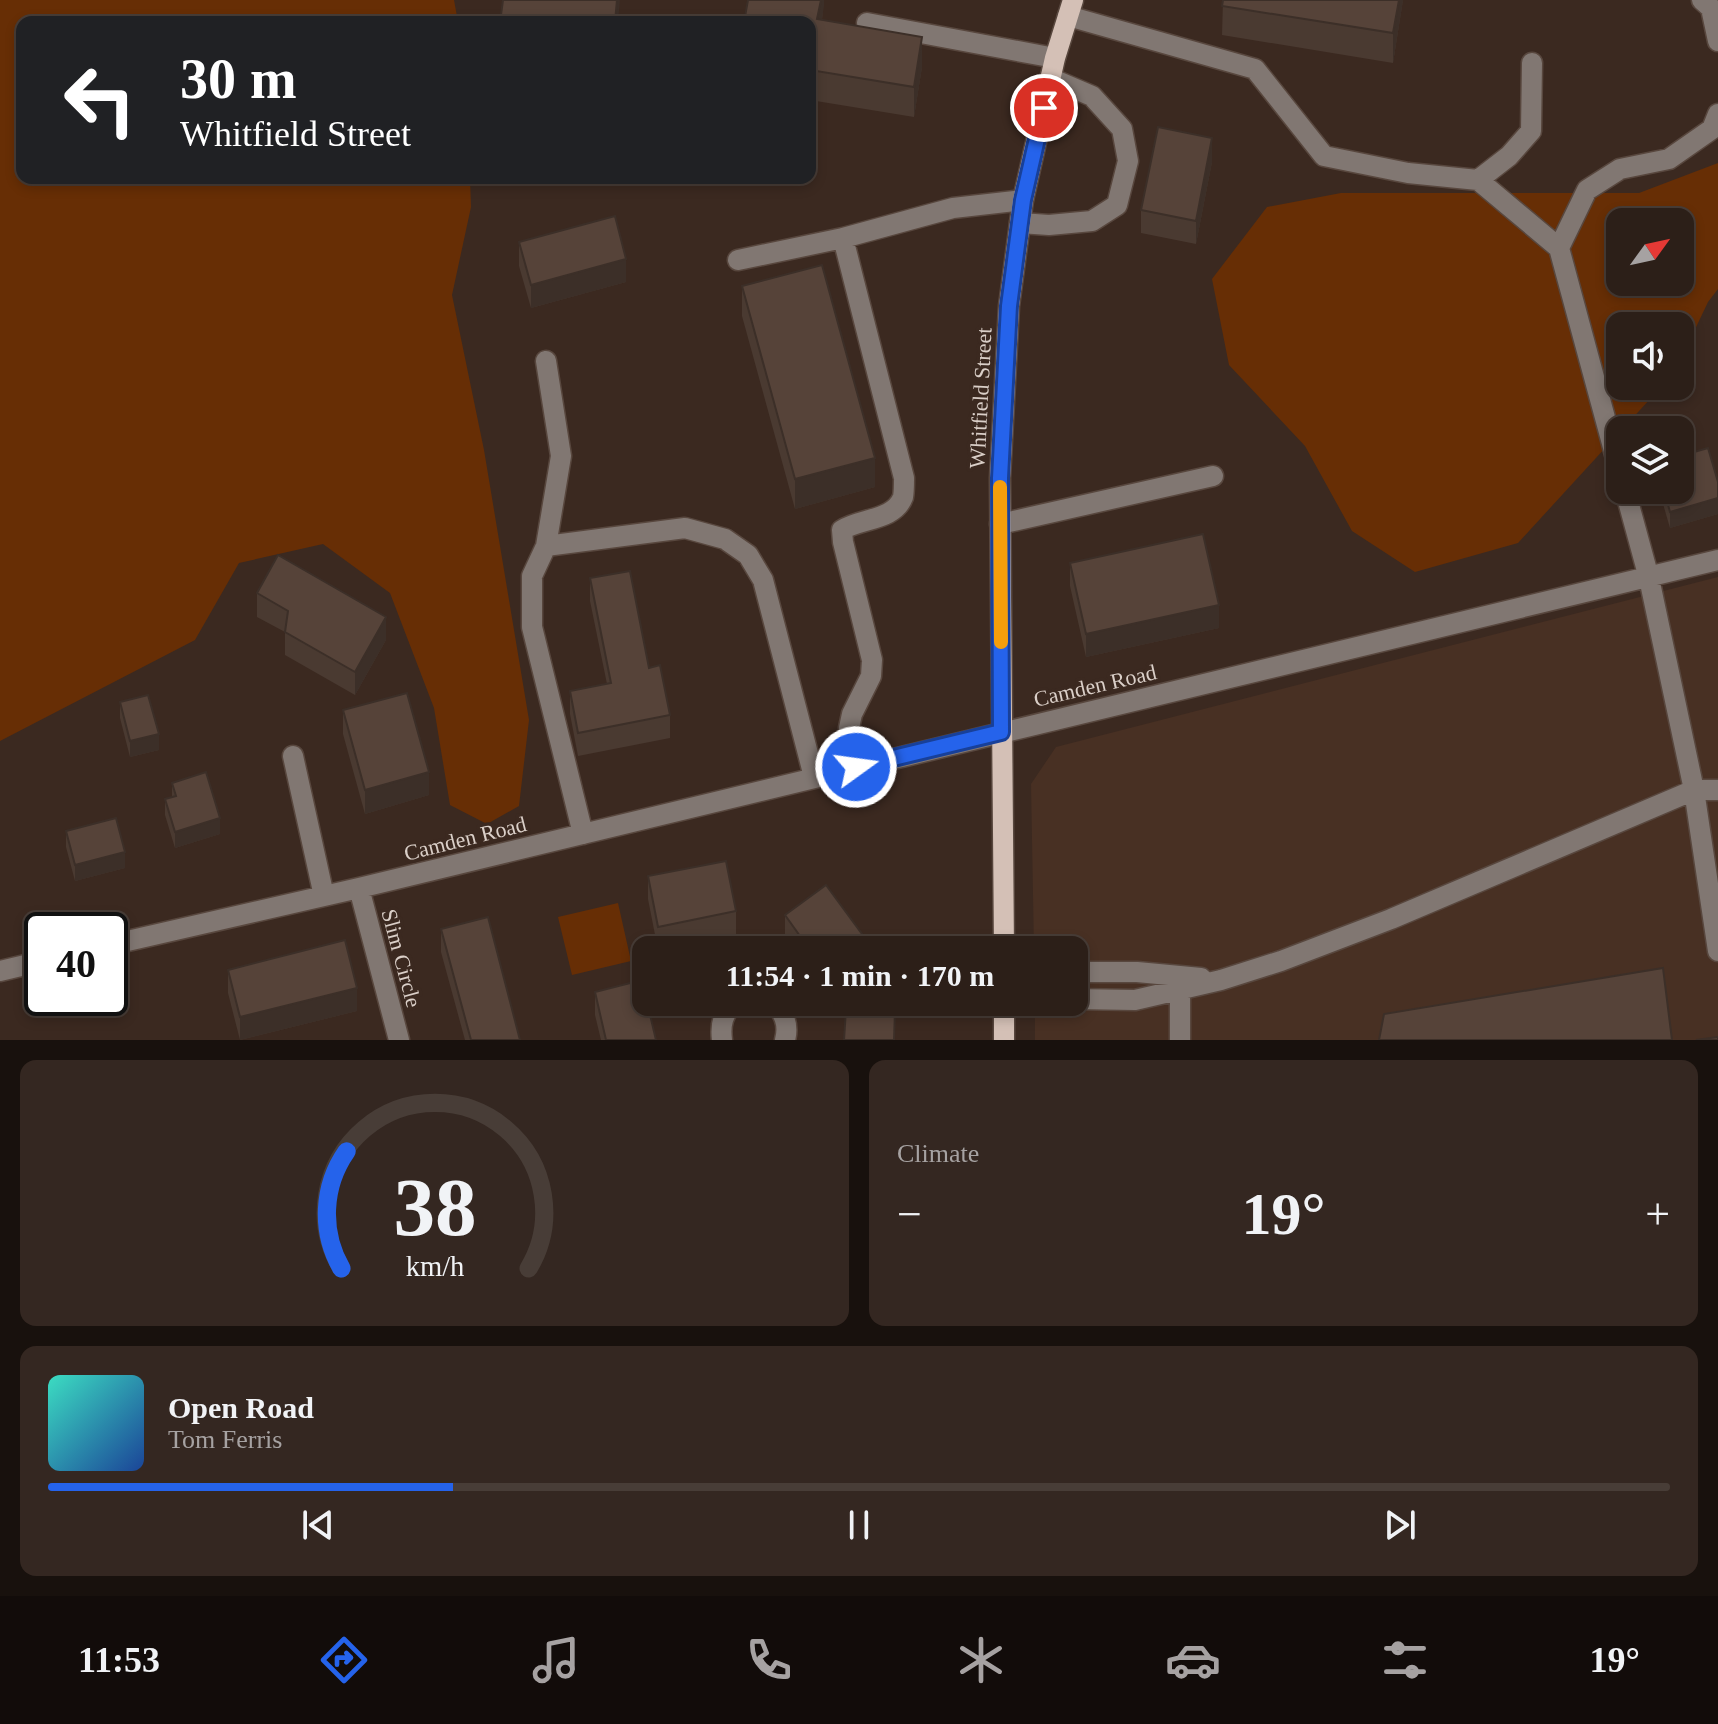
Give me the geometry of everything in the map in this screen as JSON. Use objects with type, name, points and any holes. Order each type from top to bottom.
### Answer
[{"type":"main road","name":"Whitfield Street","points":[[1004,936],[1000,478],[1009,306],[1023,200],[1053,68],[1071,8]]},
{"type":"main road","points":[[1004,1016],[1004,1040]]},
{"type":"street","points":[[1702,0],[1711,8],[1718,41]]},
{"type":"street","points":[[1071,8],[1255,69],[1324,156],[1408,173],[1478,180],[1559,248],[1606,421]]},
{"type":"street","points":[[867,23],[1053,68],[1092,96],[1122,129],[1128,161],[1117,205],[1092,221],[1049,225],[1020,223]]},
{"type":"street","points":[[1478,180],[1509,156],[1531,131],[1532,63]]},
{"type":"street","points":[[1559,248],[1587,190],[1620,169],[1669,159],[1712,129],[1718,114]]},
{"type":"street","points":[[738,260],[843,238],[953,208],[1023,200]]},
{"type":"street","points":[[843,238],[904,478],[903,498],[892,513],[851,524],[842,530],[872,660],[871,676],[852,714],[849,728],[856,767]]},
{"type":"street","points":[[546,361],[561,456],[546,546],[532,576],[532,627],[583,834]]},
{"type":"street","points":[[1000,524],[1213,476]]},
{"type":"street","points":[[1629,504],[1649,578],[1694,790],[1718,951]]},
{"type":"street","points":[[546,546],[685,528],[725,539],[748,555],[763,580],[814,777]]},
{"type":"street","name":"Camden Road","points":[[128,941],[1718,560]]},
{"type":"street","points":[[293,756],[324,896]]},
{"type":"street","points":[[1088,999],[1135,1000],[1221,980],[1281,961],[1391,919],[1694,790],[1718,790]]},
{"type":"street","name":"Slim Circle","points":[[359,888],[399,1040]]},
{"type":"street","points":[[0,971],[24,965]]},
{"type":"street","points":[[1088,972],[1137,972],[1221,980]]},
{"type":"street","points":[[1180,989],[1180,1040]]},
{"type":"street","points":[[722,1040],[724,1016]]},
{"type":"street","points":[[783,1016],[785,1040]]},
{"type":"shaded area","points":[[0,0],[454,0],[457,16],[16,16],[16,184],[470,184],[471,207],[452,295],[484,450],[529,720],[519,806],[487,824],[450,805],[434,708],[390,593],[323,544],[239,563],[195,640],[0,741]]},
{"type":"shaded area","points":[[1718,163],[1718,289],[1694,332],[1694,312],[1606,312],[1606,400],[1649,400],[1634,416],[1606,416],[1606,447],[1518,543],[1415,572],[1352,531],[1305,446],[1229,365],[1212,279],[1267,207],[1341,193],[1639,193]]},
{"type":"shaded area","points":[[1718,577],[1718,1040],[1035,1040],[1035,1016],[1088,1016],[1088,936],[1034,936],[1031,784],[1056,747]]},
{"type":"shaded area","points":[[618,903],[631,961],[572,975],[558,917]]},
{"type":"building","points":[[503,0],[617,0],[616,16],[501,16]]},
{"type":"building","points":[[748,0],[821,0],[817,19],[922,37],[914,87],[816,71],[816,16],[745,16]]},
{"type":"building","points":[[1223,0],[1399,0],[1393,33],[1222,6]]},
{"type":"building","points":[[1158,127],[1212,138],[1196,221],[1141,210]]},
{"type":"building","points":[[615,216],[626,259],[531,285],[519,242]]},
{"type":"building","points":[[822,265],[875,458],[795,479],[742,286]]},
{"type":"building","points":[[1708,448],[1718,482],[1718,498],[1670,512],[1668,504],[1694,504],[1694,452]]},
{"type":"building","points":[[1203,534],[1219,605],[1086,634],[1070,563]]},
{"type":"building","points":[[278,555],[386,617],[355,672],[285,632],[288,611],[257,593]]},
{"type":"building","points":[[630,571],[649,668],[660,665],[670,715],[578,733],[570,691],[611,683],[590,578]]},
{"type":"building","points":[[407,693],[429,772],[365,790],[343,710]]},
{"type":"building","points":[[148,695],[159,734],[130,741],[120,702]]},
{"type":"building","points":[[206,772],[220,818],[175,832],[165,799],[176,796],[172,783]]},
{"type":"building","points":[[116,818],[125,852],[75,865],[66,831]]},
{"type":"building","points":[[726,861],[736,911],[658,927],[648,876]]},
{"type":"building","points":[[826,885],[863,936],[800,936],[785,915]]},
{"type":"building","points":[[488,917],[520,1040],[471,1040],[441,929]]},
{"type":"building","points":[[345,940],[357,988],[240,1017],[228,970]]},
{"type":"building","points":[[1663,968],[1672,1040],[1379,1040],[1384,1014]]},
{"type":"building","points":[[632,983],[632,1016],[650,1016],[656,1040],[606,1040],[595,992]]},
{"type":"building","points":[[846,1016],[895,1016],[894,1040],[844,1040]]},
{"type":"slow traffic","points":[[1000,487],[1001,642]]},
{"type":"route","points":[[856,767],[1001,732],[1000,478],[1009,306],[1023,200],[1044,108]]}]
